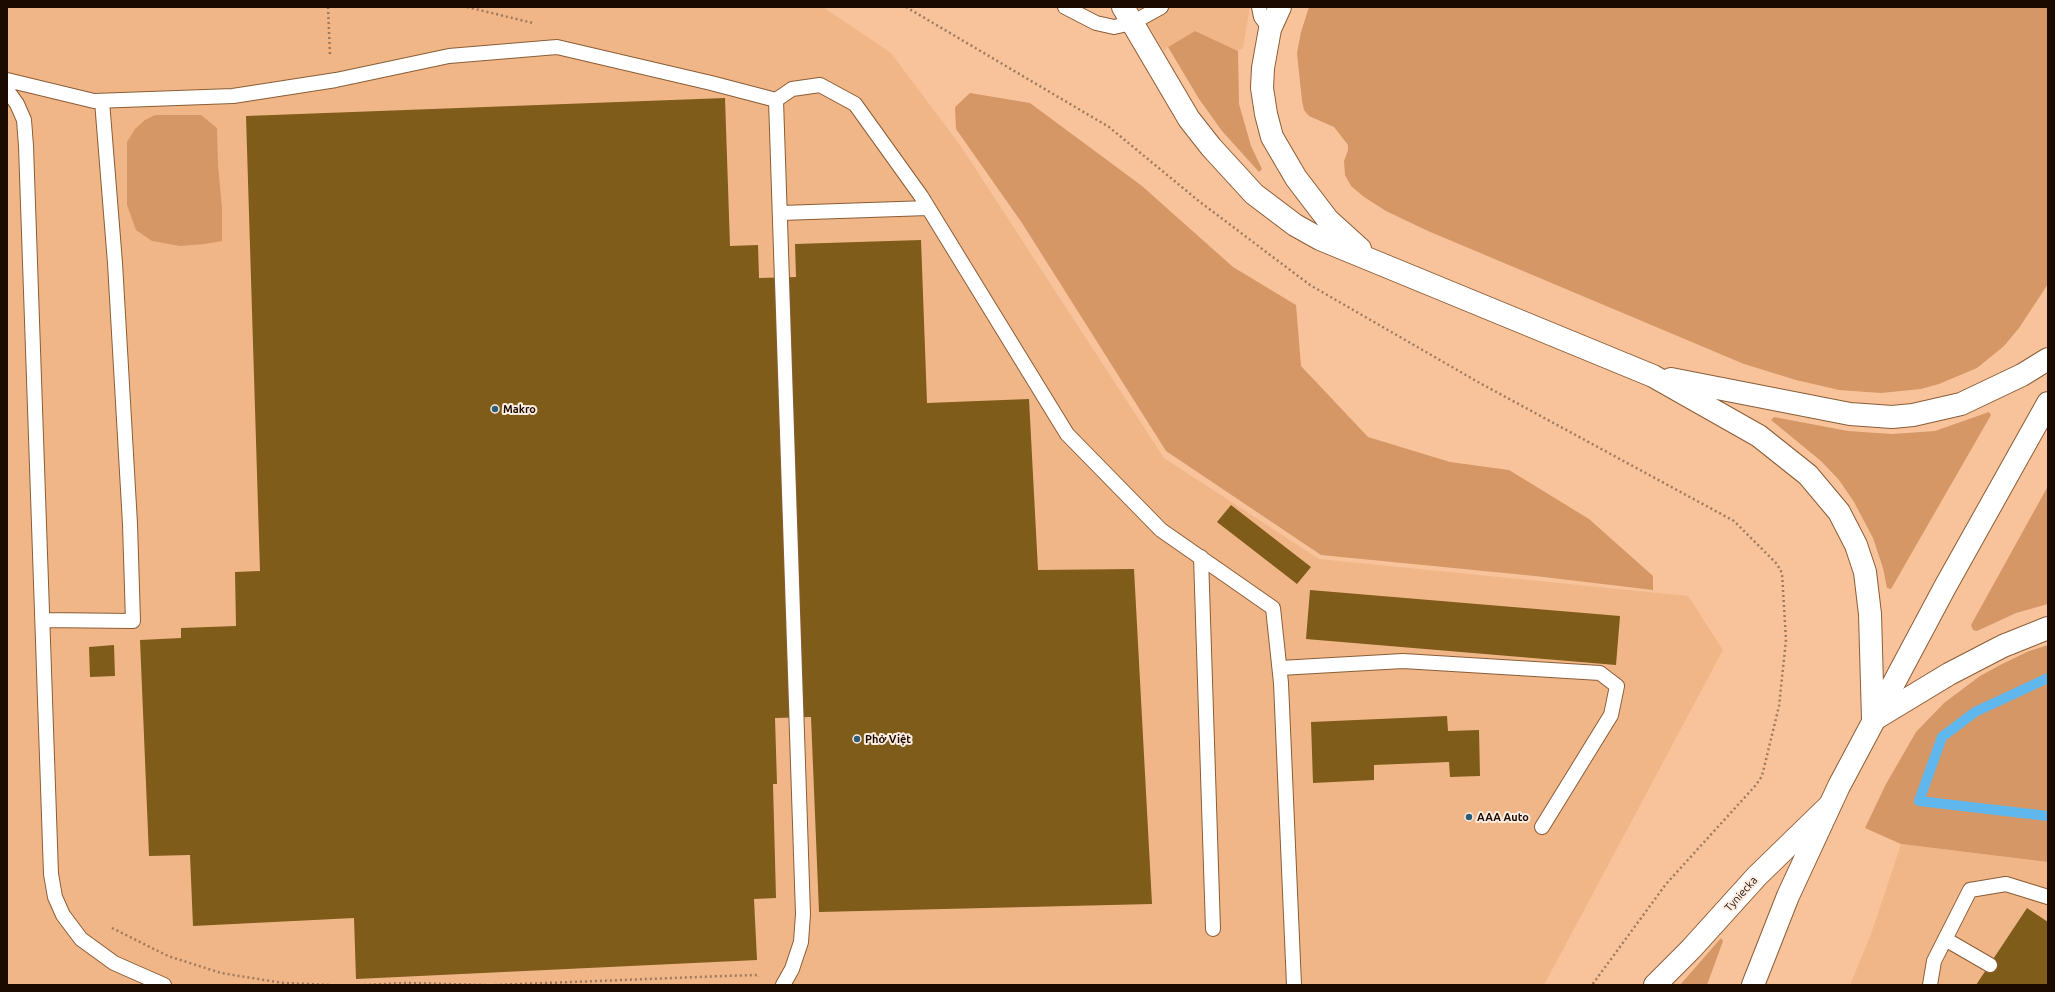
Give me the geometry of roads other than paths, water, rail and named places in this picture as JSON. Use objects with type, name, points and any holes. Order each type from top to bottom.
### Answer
[{"type":"main road","points":[[1280,7],[1270,29],[1263,68],[1262,88],[1266,114],[1277,149],[1296,178],[1328,220],[1361,250],[1382,264]]},
{"type":"main road","points":[[1128,15],[1189,119],[1235,175],[1267,205],[1308,233],[1653,376],[1759,436],[1774,446],[1808,474],[1839,512],[1861,558],[1867,587],[1873,720]]},
{"type":"main road","points":[[1653,376],[1838,412],[1892,417],[1913,415],[1960,404],[2022,375],[2048,359]]},
{"type":"main road","points":[[1752,985],[1788,896],[1829,806],[1873,720],[1945,587],[2048,403]]},
{"type":"main road","points":[[1873,720],[1955,670],[2003,646],[2048,628]]},
{"type":"main road","name":"Tyniecka","points":[[1655,985],[1691,949],[1757,876],[1829,806]]},
{"type":"lane","points":[[1065,7],[1105,26],[1122,27],[1128,15],[1154,9]]},
{"type":"lane","points":[[1259,7],[1261,17],[1270,29]]},
{"type":"lane","points":[[7,80],[94,101],[233,96],[336,80],[449,56],[557,47],[711,83],[776,100],[792,89],[820,86],[854,104],[928,208],[1067,434],[1161,530],[1273,608],[1280,668],[1294,985]]},
{"type":"lane","points":[[7,90],[17,104],[24,120],[26,146],[51,874],[55,897],[62,916],[81,939],[114,963],[164,985]]},
{"type":"lane","points":[[776,100],[787,384],[803,914],[801,942],[792,969],[783,985]]},
{"type":"lane","points":[[43,620],[133,620],[130,524],[116,271],[102,101]]},
{"type":"lane","points":[[781,213],[928,208]]},
{"type":"lane","points":[[1201,557],[1213,929]]},
{"type":"lane","points":[[1280,668],[1402,662],[1600,673],[1617,686],[1611,715],[1542,828]]},
{"type":"lane","points":[[1930,985],[1934,961],[1970,890],[2006,884],[2048,897]]},
{"type":"lane","points":[[1945,938],[1990,965]]},
{"type":"waterway","points":[[2048,678],[1975,712],[1942,737],[1919,801],[2048,816]]},
{"type":"place","name":"Makro","points":[[495,409]]},
{"type":"place","name":"Phở Việt","points":[[857,739]]},
{"type":"place","name":"AAA Auto","points":[[1469,817]]}]
